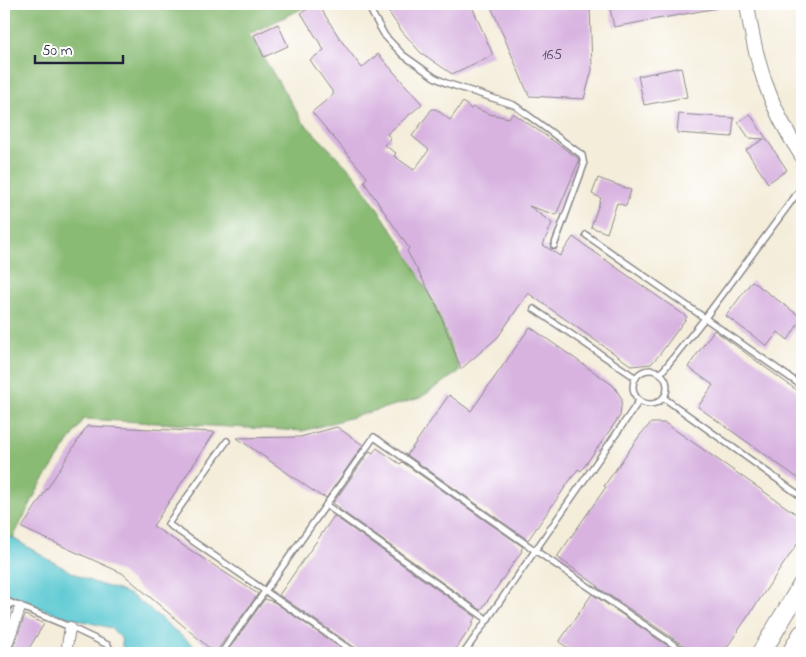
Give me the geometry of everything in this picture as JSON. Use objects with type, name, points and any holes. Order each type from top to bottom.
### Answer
[{"type":"highway","points":[[761,653],[802,585]]},
{"type":"highway","points":[[791,653],[802,634]]},
{"type":"main road","points":[[747,4],[753,44],[766,88],[780,120],[802,156]]},
{"type":"street","points":[[4,653],[20,608]]},
{"type":"street","points":[[66,653],[70,627]]},
{"type":"lane","points":[[368,4],[385,36],[403,55],[434,77],[446,83],[514,105],[582,155],[584,165],[554,246]]},
{"type":"lane","points":[[661,373],[705,318],[802,187]]},
{"type":"lane","points":[[586,235],[802,386]]},
{"type":"lane","points":[[534,309],[636,378]]},
{"type":"lane","points":[[644,370],[661,373],[666,379],[668,388],[664,398],[653,404],[639,401],[633,388],[636,378],[644,370]]},
{"type":"lane","points":[[664,398],[802,497]]},
{"type":"lane","points":[[464,653],[639,401]]},
{"type":"lane","points":[[222,652],[374,437],[684,653]]},
{"type":"lane","points":[[227,440],[168,524],[355,653]]},
{"type":"lane","points":[[326,505],[488,620]]},
{"type":"lane","points":[[4,600],[108,645],[112,653]]},
{"type":"lane","points":[[4,618],[10,603]]},
{"type":"green space","points":[[4,4],[312,4],[249,34],[303,122],[354,174],[404,248],[436,307],[460,371],[420,398],[303,431],[84,419],[39,487],[13,538],[4,533]]},
{"type":"water","points":[[4,533],[77,575],[131,595],[204,653],[125,653],[123,652],[121,638],[111,628],[63,616],[17,600],[4,590]]},
{"type":"building","points":[[318,4],[340,39],[362,68],[378,54],[422,104],[387,134],[391,139],[384,145],[396,153],[394,156],[414,170],[429,150],[412,136],[432,109],[436,109],[450,120],[463,102],[471,109],[473,107],[489,114],[509,118],[513,113],[578,158],[579,161],[556,215],[529,206],[552,223],[543,245],[560,256],[573,237],[687,317],[651,364],[632,366],[528,293],[498,337],[461,369],[437,306],[407,251],[409,248],[364,182],[367,177],[312,112],[334,94],[310,60],[324,50],[301,13]]},
{"type":"building","points":[[383,4],[471,4],[493,55],[452,74],[420,52],[401,30]]},
{"type":"building","points":[[490,4],[590,4],[592,70],[584,99],[529,96]]},
{"type":"building","points":[[609,4],[716,4],[717,8],[614,27]]},
{"type":"building","points":[[278,24],[288,46],[264,57],[254,35]]},
{"type":"building","points":[[681,67],[687,97],[644,105],[638,76]]},
{"type":"building","points":[[679,114],[734,118],[732,137],[677,133]]},
{"type":"building","points":[[750,114],[787,170],[768,183],[746,150],[764,139],[749,138],[738,122]]},
{"type":"building","points":[[598,178],[631,190],[626,206],[617,203],[607,233],[591,227],[601,198],[592,194]]},
{"type":"building","points":[[752,281],[802,318],[788,340],[778,332],[767,346],[726,316]]},
{"type":"building","points":[[530,327],[614,386],[622,399],[620,416],[581,471],[578,469],[528,540],[407,455],[449,395],[471,411]]},
{"type":"building","points":[[714,330],[802,394],[802,481],[698,407],[713,385],[688,367]]},
{"type":"building","points":[[651,423],[665,423],[802,518],[802,537],[723,653],[688,653],[683,645],[597,587],[557,557],[606,487],[604,486],[640,435]]},
{"type":"building","points":[[87,426],[215,432],[153,526],[258,594],[218,649],[218,653],[215,653],[122,573],[22,528]]},
{"type":"building","points":[[337,427],[363,445],[326,498],[237,438],[300,437]]},
{"type":"building","points":[[377,448],[400,464],[402,462],[523,547],[481,610],[333,503],[370,451],[373,453]]},
{"type":"building","points":[[334,516],[476,617],[472,622],[474,623],[453,653],[359,653],[357,649],[279,595]]},
{"type":"building","points":[[592,594],[678,653],[576,653],[559,642]]},
{"type":"building","points":[[265,599],[274,602],[348,653],[226,653]]},
{"type":"building","points":[[25,615],[44,624],[26,653],[11,653]]}]
